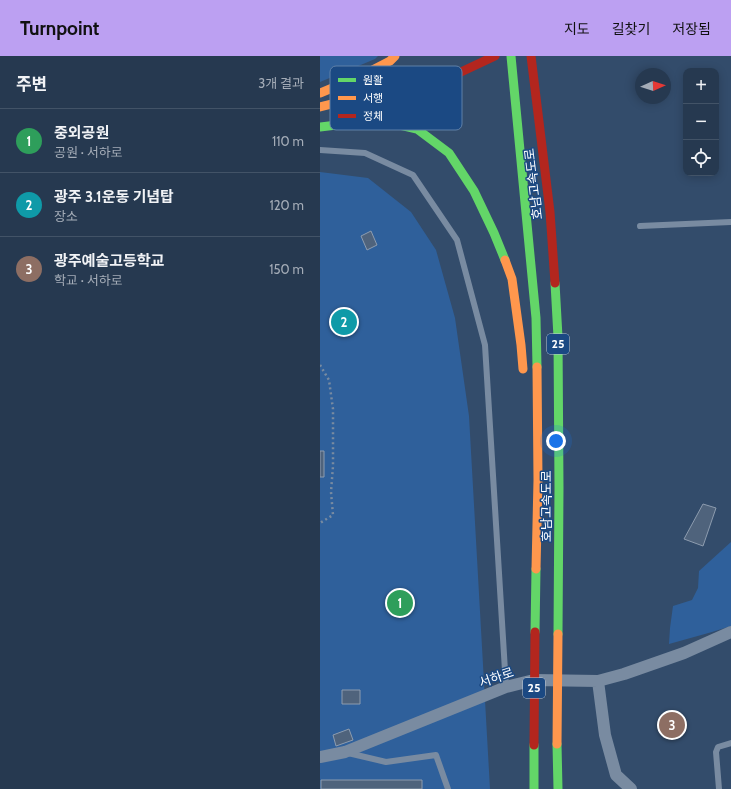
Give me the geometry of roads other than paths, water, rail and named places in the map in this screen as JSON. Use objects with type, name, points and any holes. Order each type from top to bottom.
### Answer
[{"type":"highway","points":[[380,66],[390,61],[395,56]]},
{"type":"highway","name":"호남고속도로","points":[[511,56],[536,318],[538,480],[534,789]]},
{"type":"highway","name":"호남고속도로","points":[[531,56],[550,212],[558,337],[560,488],[558,789]]},
{"type":"highway","points":[[462,72],[492,58]]},
{"type":"highway","points":[[320,93],[330,89]]},
{"type":"highway","points":[[320,107],[330,104]]},
{"type":"highway","points":[[320,120],[330,117]]},
{"type":"highway","points":[[320,127],[330,126]]},
{"type":"highway","points":[[418,130],[449,153],[474,191],[494,233],[512,279],[521,345],[523,374]]},
{"type":"highway","points":[[528,441],[538,480]]},
{"type":"street","name":"서하로","points":[[320,757],[345,752],[506,687],[534,680],[598,681],[624,674],[684,653],[731,632]]},
{"type":"street","points":[[598,681],[605,735],[616,775],[631,789]]},
{"type":"lane","points":[[320,150],[365,153],[413,175],[457,240],[485,345],[506,687]]},
{"type":"lane","points":[[640,226],[731,222]]},
{"type":"lane","points":[[719,789],[716,752],[718,747],[731,743]]},
{"type":"lane","points":[[345,752],[386,762],[436,755],[448,789]]},
{"type":"place","name":"광주 3.1운동 기념탑","points":[[344,322]]},
{"type":"place","name":"중외공원","points":[[400,603]]},
{"type":"place","name":"광주예술고등학교","points":[[672,725]]}]
